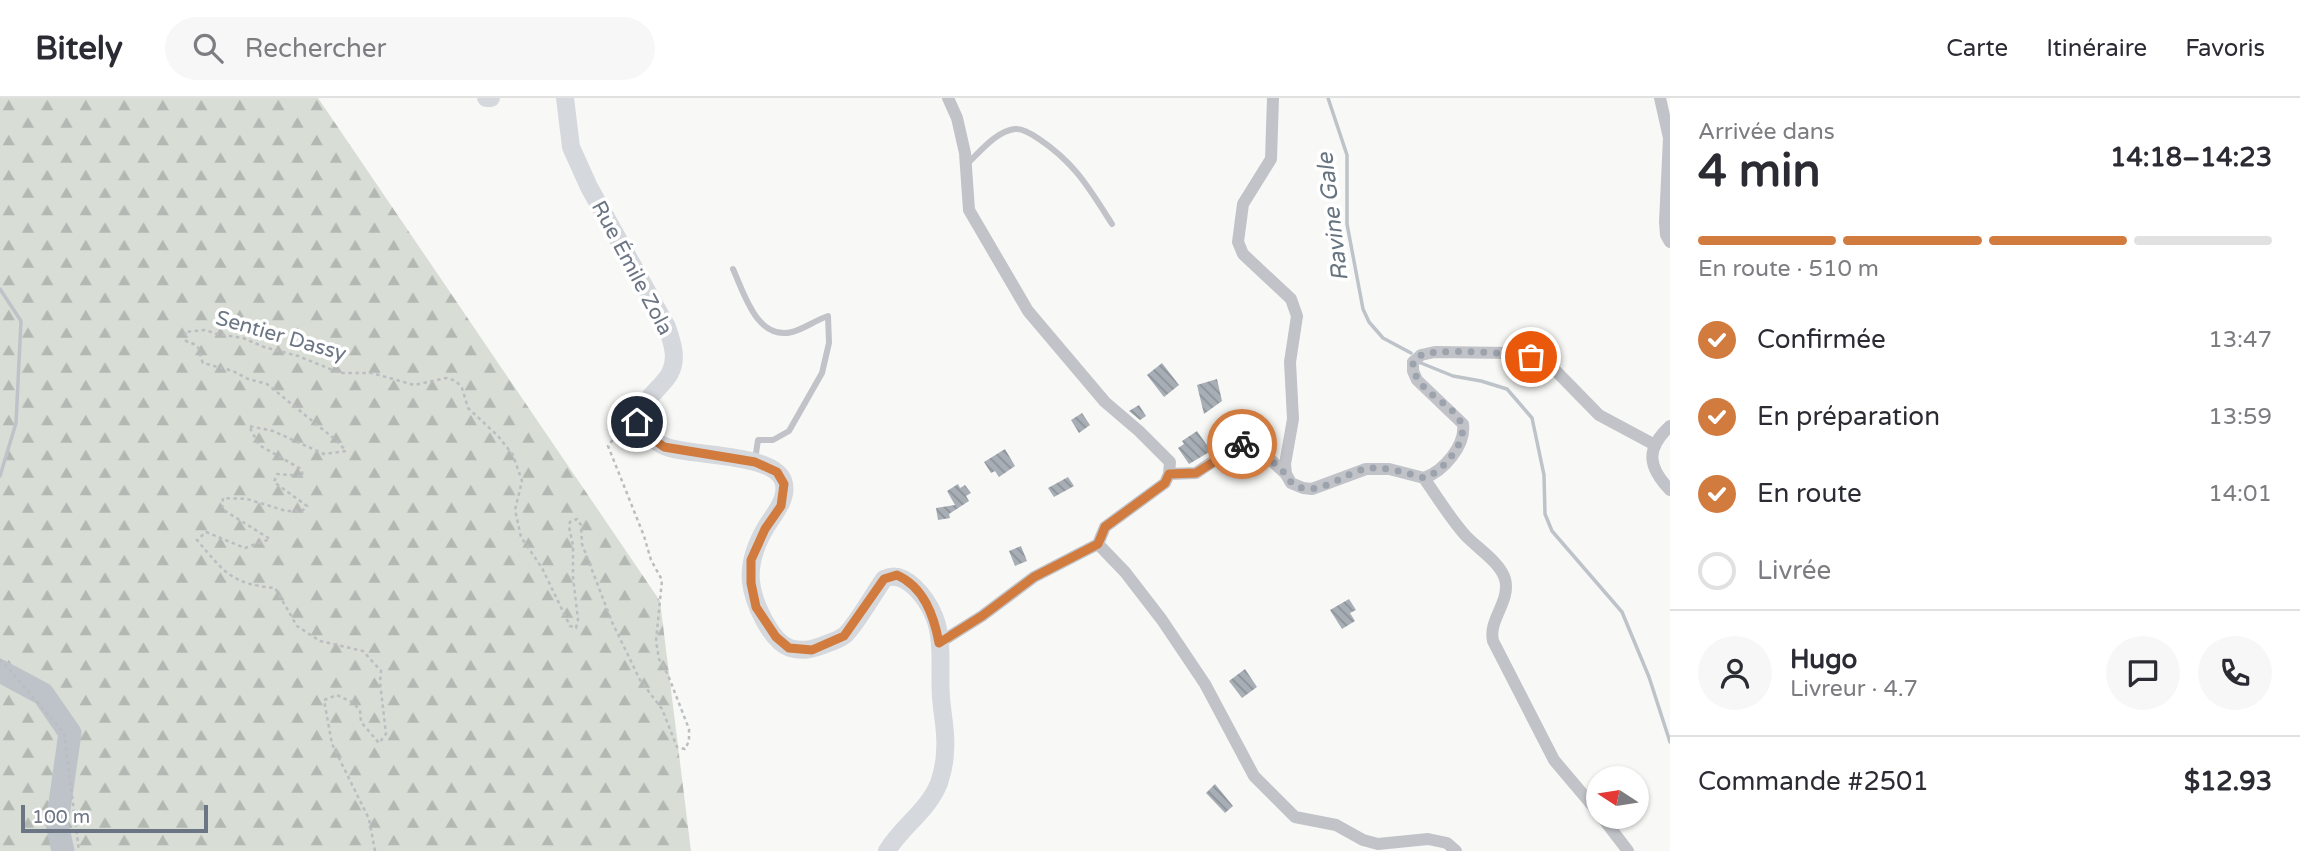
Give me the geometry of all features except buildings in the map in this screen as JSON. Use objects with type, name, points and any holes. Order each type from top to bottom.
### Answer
[{"type":"main road","name":"Rue Émile Zola","points":[[565,98],[570,147],[589,187],[667,327],[674,351],[670,374],[637,414],[637,422],[645,433],[664,447],[755,462],[777,472],[784,484],[781,506],[765,529],[751,560],[751,583],[756,607],[776,637],[789,648],[812,650],[844,636],[884,579],[897,575],[915,588],[934,616],[939,643],[946,750],[939,782],[928,805],[887,851]]},
{"type":"street","points":[[939,643],[982,616],[1034,577],[1098,544],[1105,527],[1165,483],[1170,462],[1105,402],[1028,311],[969,210],[966,165],[957,118],[948,98]]},
{"type":"street","points":[[1273,98],[1270,159],[1242,204],[1238,242],[1243,254],[1291,299],[1297,316],[1290,362],[1293,419],[1285,464],[1286,474],[1291,484],[1312,489],[1366,469],[1389,469],[1424,478],[1464,534],[1504,578],[1506,589],[1503,603],[1490,632],[1493,641],[1554,760],[1586,798]]},
{"type":"street","points":[[1660,98],[1669,138],[1665,222],[1666,235],[1670,242]]},
{"type":"street","points":[[1424,478],[1441,469],[1458,447],[1464,433],[1463,424],[1417,380],[1413,371],[1413,362],[1422,355],[1435,352],[1512,353],[1531,357],[1553,368],[1599,415],[1655,445]]},
{"type":"street","points":[[1670,426],[1658,437],[1652,453],[1653,467],[1670,490]]},
{"type":"street","points":[[1169,474],[1196,473],[1243,443],[1253,446],[1286,474]]},
{"type":"street","points":[[1098,544],[1125,572],[1205,684],[1254,776],[1295,817],[1336,825],[1363,840],[1378,844],[1428,839],[1447,843],[1456,851]]},
{"type":"street","points":[[1612,830],[1629,851]]},
{"type":"lane","points":[[966,165],[997,136],[1015,129],[1029,132],[1057,151],[1081,174],[1112,224]]},
{"type":"lane","points":[[733,269],[757,320],[775,332],[792,332],[828,316],[830,342],[822,373],[789,431],[773,440],[758,440],[755,462]]},
{"type":"path","name":"Sentier Dassy","points":[[375,851],[369,819],[332,744],[324,700],[337,695],[352,702],[360,710],[361,722],[379,743],[386,734],[380,682],[382,671],[363,651],[320,641],[298,626],[275,588],[249,586],[222,570],[197,540],[206,532],[245,548],[270,539],[222,509],[223,498],[247,499],[286,511],[302,511],[307,506],[274,482],[277,474],[303,476],[302,469],[259,444],[249,426],[273,431],[324,454],[346,451],[267,384],[203,363],[197,344],[186,341],[185,332],[205,330],[243,338],[340,373],[372,373],[414,385],[446,378],[456,381],[462,388],[468,408],[498,436],[513,455],[522,481],[516,510],[521,537],[542,568],[570,626],[576,628],[578,620],[573,577],[573,545],[569,527],[570,522],[577,519],[581,525],[582,544],[632,667],[662,709],[677,747],[685,749],[689,741],[689,729],[659,659],[656,641],[662,580],[651,560],[608,446],[619,432]]},
{"type":"path","points":[[0,659],[64,733],[79,851]]},
{"type":"green space","points":[[0,98],[318,98],[660,601],[691,851],[0,851]]},
{"type":"waterway","name":"Ravine Gale","points":[[1328,98],[1347,155],[1347,224],[1363,309],[1369,322],[1383,338],[1411,353]]},
{"type":"waterway","points":[[0,289],[21,321],[16,423],[0,476]]},
{"type":"waterway","name":"Ravine Gale","points":[[1421,363],[1453,376],[1507,389],[1532,418],[1544,475],[1545,514],[1552,531],[1622,612],[1649,677],[1670,742]]},
{"type":"waterway","points":[[0,671],[43,694],[70,733],[57,824],[63,851]]},
{"type":"way so far","points":[[1242,444],[1253,446],[1286,474],[1291,484],[1303,488],[1312,489],[1366,469],[1389,469],[1424,478],[1441,469],[1458,447],[1464,433],[1463,424],[1449,408],[1417,380],[1413,362],[1422,355],[1435,352],[1512,353],[1531,357]]},
{"type":"route","points":[[637,422],[645,433],[664,447],[755,462],[777,472],[784,484],[781,506],[765,529],[751,560],[751,583],[756,607],[776,637],[789,648],[812,650],[844,636],[884,579],[890,575],[905,579],[915,588],[934,616],[939,643],[982,616],[1034,577],[1098,544],[1105,527],[1165,483],[1169,474],[1196,473],[1242,444]]}]
